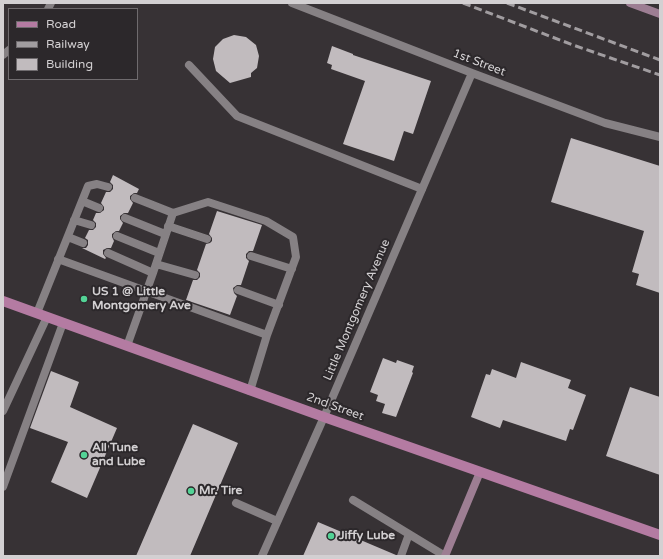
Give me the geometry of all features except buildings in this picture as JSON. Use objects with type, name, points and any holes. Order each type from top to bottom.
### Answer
[{"type":"main road","name":"2nd Street","points":[[3,301],[250,391],[660,535]]},
{"type":"street","name":"1st Street","points":[[292,3],[472,74],[605,122],[660,137]]},
{"type":"street","points":[[630,3],[660,14]]},
{"type":"street","points":[[189,65],[237,116],[422,189]]},
{"type":"street","name":"Little Montgomery Avenue","points":[[262,556],[324,417],[472,74]]},
{"type":"street","points":[[37,313],[88,186],[98,184],[108,187]]},
{"type":"street","points":[[135,198],[173,213],[208,202],[266,221],[293,237],[296,257],[267,335],[250,391]]},
{"type":"street","points":[[82,201],[99,208]]},
{"type":"street","points":[[127,346],[173,213]]},
{"type":"street","points":[[126,218],[167,230],[207,239]]},
{"type":"street","points":[[74,220],[90,225]]},
{"type":"street","points":[[117,236],[159,254]]},
{"type":"street","points":[[68,237],[83,243]]},
{"type":"street","points":[[108,253],[153,273]]},
{"type":"street","points":[[251,256],[292,269]]},
{"type":"street","points":[[58,259],[267,335]]},
{"type":"street","points":[[156,264],[195,275]]},
{"type":"street","points":[[238,290],[279,305]]},
{"type":"street","points":[[3,411],[47,317]]},
{"type":"street","points":[[3,487],[63,323]]},
{"type":"street","points":[[353,500],[445,556],[480,472]]},
{"type":"street","points":[[236,502],[277,521]]},
{"type":"street","points":[[401,556],[409,534]]},
{"type":"railway","points":[[463,3],[573,45],[660,75]]},
{"type":"railway","points":[[507,3],[660,60]]},
{"type":"place","name":"US 1 @ Little Montgomery Ave","points":[[84,299]]},
{"type":"place","name":"All Tune and Lube","points":[[84,455]]},
{"type":"place","name":"Mr. Tire","points":[[191,491]]},
{"type":"place","name":"Jiffy Lube","points":[[331,536]]}]
